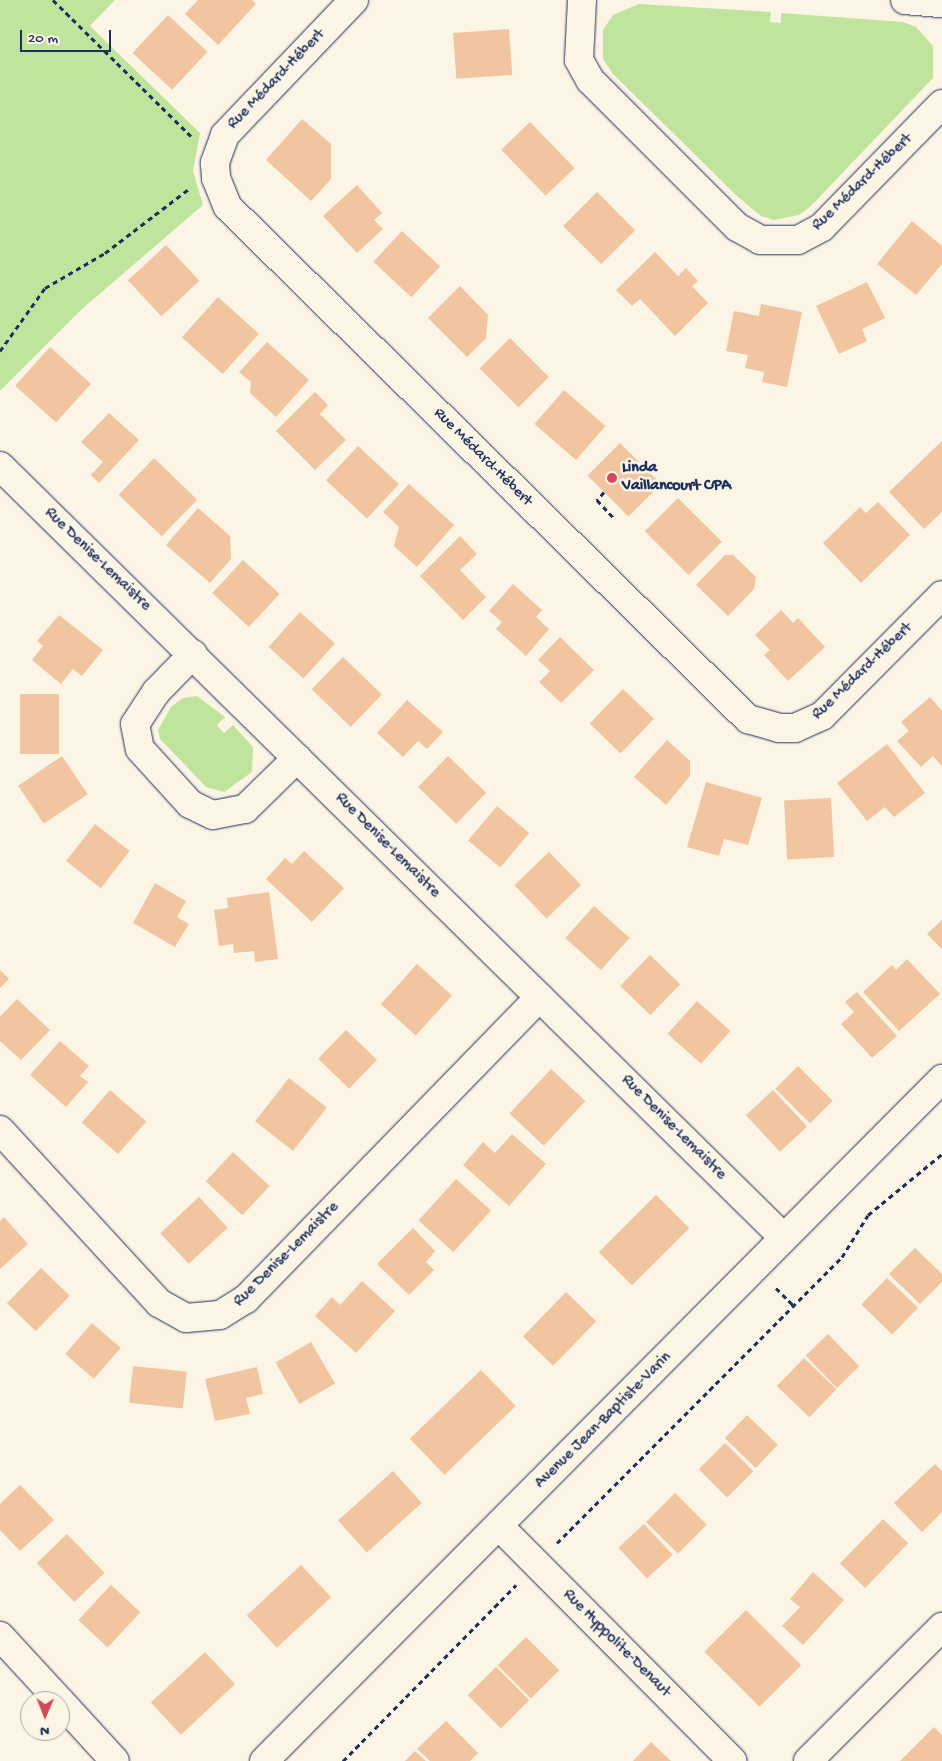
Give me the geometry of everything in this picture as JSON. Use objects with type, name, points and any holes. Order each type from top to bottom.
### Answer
[{"type":"street","name":"Rue Médard-Hébert","points":[[354,0],[234,123],[215,163],[216,178],[228,207],[748,719],[779,728],[795,728],[822,716],[942,595]]},
{"type":"street","name":"Rue Médard-Hébert","points":[[582,0],[579,60],[590,80],[737,227],[760,240],[798,240],[822,227],[942,104]]},
{"type":"street","points":[[905,0],[942,3]]},
{"type":"street","name":"Rue Denise-Lemaistre","points":[[0,466],[784,1238]]},
{"type":"street","points":[[193,654],[156,692],[135,724],[140,750],[190,804],[213,816],[244,809],[298,758]]},
{"type":"street","name":"Rue Denise-Lemaistre","points":[[0,1130],[159,1303],[186,1318],[220,1315],[246,1300],[540,997]]},
{"type":"street","name":"Avenue Jean-Baptiste-Varin","points":[[264,1761],[500,1527],[942,1080]]},
{"type":"street","name":"Rue Hyppolite-Denaut","points":[[500,1527],[732,1761]]},
{"type":"street","points":[[808,1761],[942,1627]]},
{"type":"street","points":[[0,1636],[51,1691]]},
{"type":"street","points":[[70,1712],[115,1761]]},
{"type":"path","points":[[52,0],[215,163]]},
{"type":"path","points":[[0,351],[44,288],[105,253],[170,200],[195,186]]},
{"type":"path","points":[[604,492],[597,500],[614,518]]},
{"type":"path","points":[[552,1548],[842,1257],[868,1215],[942,1154]]},
{"type":"path","points":[[776,1287],[794,1306]]},
{"type":"path","points":[[342,1761],[518,1583]]},
{"type":"green space","points":[[0,0],[115,0],[90,26],[200,133],[193,171],[203,205],[82,309],[0,391]]},
{"type":"green space","points":[[639,4],[771,12],[770,22],[781,23],[781,13],[903,22],[916,27],[933,46],[933,78],[810,207],[799,215],[774,220],[761,216],[737,196],[613,74],[603,59],[603,30],[613,15]]},
{"type":"green space","points":[[197,696],[225,717],[217,725],[224,733],[233,725],[253,747],[252,772],[224,792],[206,787],[160,739],[158,730],[171,707],[183,698]]},
{"type":"building","points":[[198,0],[252,0],[256,4],[218,45],[185,14]]},
{"type":"building","points":[[168,15],[207,52],[172,90],[133,53]]},
{"type":"building","points":[[509,29],[512,75],[456,79],[453,33]]},
{"type":"building","points":[[302,119],[331,144],[331,179],[311,201],[266,160]]},
{"type":"building","points":[[530,122],[574,168],[546,196],[501,150]]},
{"type":"building","points":[[357,185],[382,213],[374,220],[383,229],[357,253],[323,216]]},
{"type":"building","points":[[597,192],[635,230],[601,264],[563,226]]},
{"type":"building","points":[[912,221],[942,246],[942,264],[916,295],[877,264]]},
{"type":"building","points":[[402,231],[440,266],[411,297],[373,262]]},
{"type":"building","points":[[166,245],[199,281],[161,316],[128,280]]},
{"type":"building","points":[[655,252],[678,276],[686,268],[698,281],[692,286],[708,303],[675,336],[640,299],[632,306],[616,290]]},
{"type":"building","points":[[867,282],[885,318],[862,329],[867,341],[839,354],[816,306]]},
{"type":"building","points":[[460,286],[488,315],[486,338],[467,357],[428,318]]},
{"type":"building","points":[[218,297],[259,334],[223,374],[182,337]]},
{"type":"building","points":[[761,304],[802,312],[787,387],[762,382],[764,372],[745,368],[748,355],[726,351],[734,311],[759,316]]},
{"type":"building","points":[[510,338],[549,377],[518,407],[480,368]]},
{"type":"building","points":[[267,342],[309,380],[276,417],[250,393],[251,382],[239,372]]},
{"type":"building","points":[[50,347],[91,384],[56,422],[15,386]]},
{"type":"building","points":[[564,390],[606,426],[576,460],[534,424]]},
{"type":"building","points":[[315,392],[328,405],[320,414],[346,440],[315,470],[276,431]]},
{"type":"building","points":[[109,413],[139,440],[99,483],[91,475],[103,462],[81,442]]},
{"type":"building","points":[[942,441],[942,512],[924,529],[889,492]]},
{"type":"building","points":[[620,443],[661,484],[628,517],[587,476]]},
{"type":"building","points":[[358,446],[399,484],[367,519],[326,480]]},
{"type":"building","points":[[154,458],[197,500],[162,536],[119,495]]},
{"type":"building","points":[[409,484],[454,525],[417,567],[394,546],[399,527],[383,512]]},
{"type":"building","points":[[678,498],[722,542],[689,575],[645,531]]},
{"type":"building","points":[[878,502],[910,535],[861,583],[823,543],[860,507],[866,513]]},
{"type":"building","points":[[198,508],[230,536],[231,559],[210,583],[166,545]]},
{"type":"building","points":[[460,536],[477,554],[460,570],[486,597],[463,620],[420,576]]},
{"type":"building","points":[[725,555],[733,555],[756,577],[754,589],[728,616],[696,585]]},
{"type":"building","points":[[243,560],[280,594],[249,627],[212,593]]},
{"type":"building","points":[[513,584],[542,610],[536,617],[549,629],[526,656],[496,629],[502,622],[489,611]]},
{"type":"building","points":[[781,610],[793,623],[798,618],[825,647],[788,681],[764,655],[770,650],[755,635]]},
{"type":"building","points":[[300,612],[335,643],[303,678],[269,647]]},
{"type":"building","points":[[59,615],[103,650],[82,676],[73,669],[61,684],[32,660],[43,646],[37,641]]},
{"type":"building","points":[[560,637],[594,670],[561,703],[539,682],[550,671],[538,660]]},
{"type":"building","points":[[343,657],[382,695],[351,727],[312,689]]},
{"type":"building","points":[[623,689],[654,719],[621,753],[590,724]]},
{"type":"building","points":[[20,694],[59,694],[59,754],[20,754]]},
{"type":"building","points":[[930,697],[942,711],[942,766],[933,756],[921,767],[897,741],[909,731],[901,722]]},
{"type":"building","points":[[407,700],[443,732],[427,749],[418,741],[403,757],[377,733]]},
{"type":"building","points":[[667,740],[690,761],[690,776],[666,805],[634,777]]},
{"type":"building","points":[[887,744],[925,793],[894,817],[885,807],[867,821],[837,783]]},
{"type":"building","points":[[62,756],[88,794],[44,824],[18,786]]},
{"type":"building","points":[[448,756],[486,793],[456,824],[418,787]]},
{"type":"building","points":[[706,782],[762,798],[748,845],[724,839],[719,856],[687,847]]},
{"type":"building","points":[[831,798],[834,857],[787,859],[784,800]]},
{"type":"building","points":[[497,806],[529,833],[500,867],[468,840]]},
{"type":"building","points":[[95,824],[130,851],[101,888],[66,861]]},
{"type":"building","points":[[304,851],[344,888],[312,922],[266,879],[285,858],[292,864]]},
{"type":"building","points":[[549,852],[581,885],[546,918],[514,885]]},
{"type":"building","points":[[155,883],[186,901],[177,917],[189,924],[175,947],[133,923]]},
{"type":"building","points":[[269,892],[278,959],[255,962],[254,951],[234,953],[233,944],[219,946],[214,910],[228,908],[227,898]]},
{"type":"building","points":[[594,906],[630,938],[601,970],[565,938]]},
{"type":"building","points":[[942,920],[942,949],[927,934]]},
{"type":"building","points":[[650,955],[680,984],[650,1015],[620,986]]},
{"type":"building","points":[[907,959],[940,994],[899,1031],[863,992],[892,965],[896,970]]},
{"type":"building","points":[[417,964],[452,995],[416,1036],[381,1004]]},
{"type":"building","points":[[0,970],[9,979],[0,988]]},
{"type":"building","points":[[857,992],[897,1036],[872,1058],[841,1024],[854,1012],[845,1002]]},
{"type":"building","points":[[17,999],[50,1030],[21,1060],[0,1041],[0,1017]]},
{"type":"building","points":[[697,1001],[730,1031],[701,1064],[668,1034]]},
{"type":"building","points":[[346,1030],[377,1060],[349,1089],[318,1059]]},
{"type":"building","points":[[60,1041],[89,1066],[80,1076],[88,1082],[66,1107],[30,1075]]},
{"type":"building","points":[[798,1066],[833,1101],[810,1123],[775,1089]]},
{"type":"building","points":[[551,1069],[585,1101],[544,1146],[509,1114]]},
{"type":"building","points":[[289,1078],[327,1108],[293,1151],[255,1121]]},
{"type":"building","points":[[110,1090],[146,1121],[118,1154],[82,1122]]},
{"type":"building","points":[[773,1090],[807,1127],[780,1152],[746,1115]]},
{"type":"building","points":[[512,1134],[546,1164],[509,1206],[463,1165],[483,1142],[495,1153]]},
{"type":"building","points":[[233,1152],[270,1186],[242,1215],[206,1181]]},
{"type":"building","points":[[456,1179],[491,1210],[453,1252],[419,1221]]},
{"type":"building","points":[[656,1195],[689,1228],[632,1286],[599,1252]]},
{"type":"building","points":[[199,1197],[228,1228],[189,1264],[160,1233]]},
{"type":"building","points":[[4,1217],[28,1244],[0,1269],[0,1221]]},
{"type":"building","points":[[413,1228],[435,1251],[426,1262],[434,1270],[409,1295],[377,1264]]},
{"type":"building","points":[[915,1248],[942,1274],[942,1282],[920,1304],[889,1274]]},
{"type":"building","points":[[41,1268],[70,1296],[36,1331],[7,1303]]},
{"type":"building","points":[[887,1278],[918,1308],[892,1334],[861,1305]]},
{"type":"building","points":[[362,1281],[395,1311],[356,1353],[315,1316],[332,1297],[340,1305]]},
{"type":"building","points":[[566,1292],[596,1321],[553,1366],[523,1337]]},
{"type":"building","points":[[92,1323],[121,1348],[94,1379],[65,1354]]},
{"type":"building","points":[[828,1334],[859,1366],[837,1388],[806,1356]]},
{"type":"building","points":[[311,1342],[335,1384],[299,1404],[275,1362]]},
{"type":"building","points":[[804,1358],[836,1389],[809,1417],[777,1386]]},
{"type":"building","points":[[133,1366],[187,1372],[183,1408],[129,1403]]},
{"type":"building","points":[[257,1367],[263,1394],[246,1398],[250,1414],[215,1421],[205,1379]]},
{"type":"building","points":[[481,1370],[516,1406],[445,1475],[410,1439]]},
{"type":"building","points":[[747,1415],[778,1445],[756,1468],[725,1438]]},
{"type":"building","points":[[725,1443],[753,1471],[727,1497],[699,1469]]},
{"type":"building","points":[[935,1464],[942,1471],[942,1512],[922,1532],[894,1503]]},
{"type":"building","points":[[393,1471],[422,1503],[367,1552],[338,1521]]},
{"type":"building","points":[[20,1485],[54,1520],[20,1551],[0,1530],[0,1504]]},
{"type":"building","points":[[675,1493],[707,1525],[678,1554],[646,1522]]},
{"type":"building","points":[[883,1519],[908,1543],[865,1588],[840,1564]]},
{"type":"building","points":[[644,1524],[673,1555],[647,1579],[618,1548]]},
{"type":"building","points":[[67,1534],[105,1573],[74,1602],[37,1563]]},
{"type":"building","points":[[301,1565],[331,1597],[277,1648],[247,1615]]},
{"type":"building","points":[[813,1572],[844,1600],[803,1645],[782,1626],[800,1607],[790,1599]]},
{"type":"building","points":[[111,1585],[140,1612],[108,1647],[78,1620]]},
{"type":"building","points":[[746,1610],[801,1665],[759,1707],[704,1652]]},
{"type":"building","points":[[526,1637],[559,1670],[531,1699],[498,1665]]},
{"type":"building","points":[[205,1652],[235,1684],[181,1735],[151,1702]]},
{"type":"building","points":[[496,1667],[529,1700],[501,1729],[468,1695]]},
{"type":"building","points":[[446,1721],[478,1753],[470,1761],[430,1761],[417,1749]]},
{"type":"building","points":[[934,1727],[942,1735],[942,1761],[900,1761]]},
{"type":"building","points":[[651,1742],[671,1761],[633,1761]]},
{"type":"building","points":[[415,1751],[426,1761],[405,1761]]},
{"type":"place","name":"Linda Vaillancourt CPA","points":[[612,478]]}]
